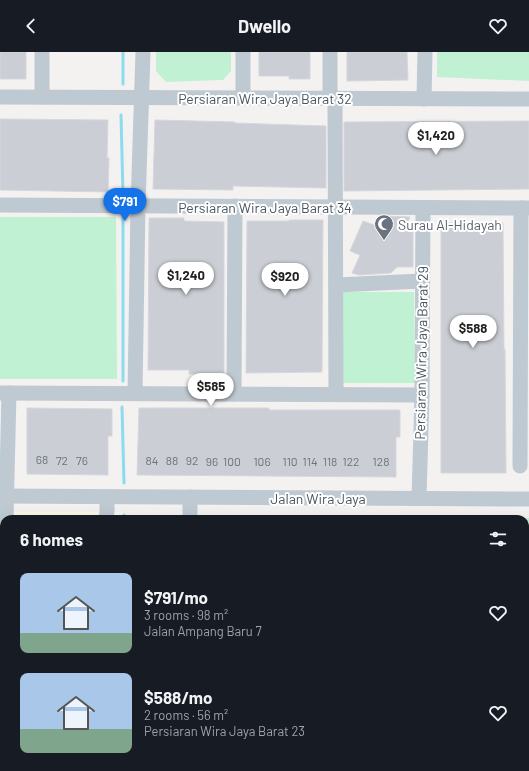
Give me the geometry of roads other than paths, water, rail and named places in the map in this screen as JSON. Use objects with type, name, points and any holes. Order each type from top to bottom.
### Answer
[{"type":"street","points":[[42,52],[42,97]]},
{"type":"street","points":[[136,394],[138,206],[143,52]]},
{"type":"street","points":[[243,52],[243,98]]},
{"type":"street","points":[[330,52],[336,207],[336,394]]},
{"type":"street","points":[[424,52],[424,99]]},
{"type":"street","name":"Persiaran Wira Jaya Barat 32","points":[[0,97],[529,99]]},
{"type":"street","name":"Persiaran Wira Jaya Barat 34","points":[[0,205],[525,208]]},
{"type":"street","points":[[234,394],[235,206]]},
{"type":"street","name":"Persiaran Wira Jaya Barat 29","points":[[419,498],[422,394],[422,208]]},
{"type":"street","points":[[520,466],[525,356],[525,208]]},
{"type":"street","points":[[336,285],[422,281]]},
{"type":"street","points":[[5,515],[3,496],[5,393],[422,394]]},
{"type":"street","name":"Jalan Wira Jaya","points":[[3,496],[529,499]]},
{"type":"street","points":[[106,515],[107,496]]},
{"type":"street","points":[[190,497],[190,515]]},
{"type":"waterway","points":[[123,52],[123,84]]},
{"type":"waterway","points":[[121,115],[123,195]]},
{"type":"waterway","points":[[123,217],[123,381]]},
{"type":"waterway","points":[[122,407],[124,483]]},
{"type":"place","name":"Surau Al-Hidayah","points":[[384,241]]}]
